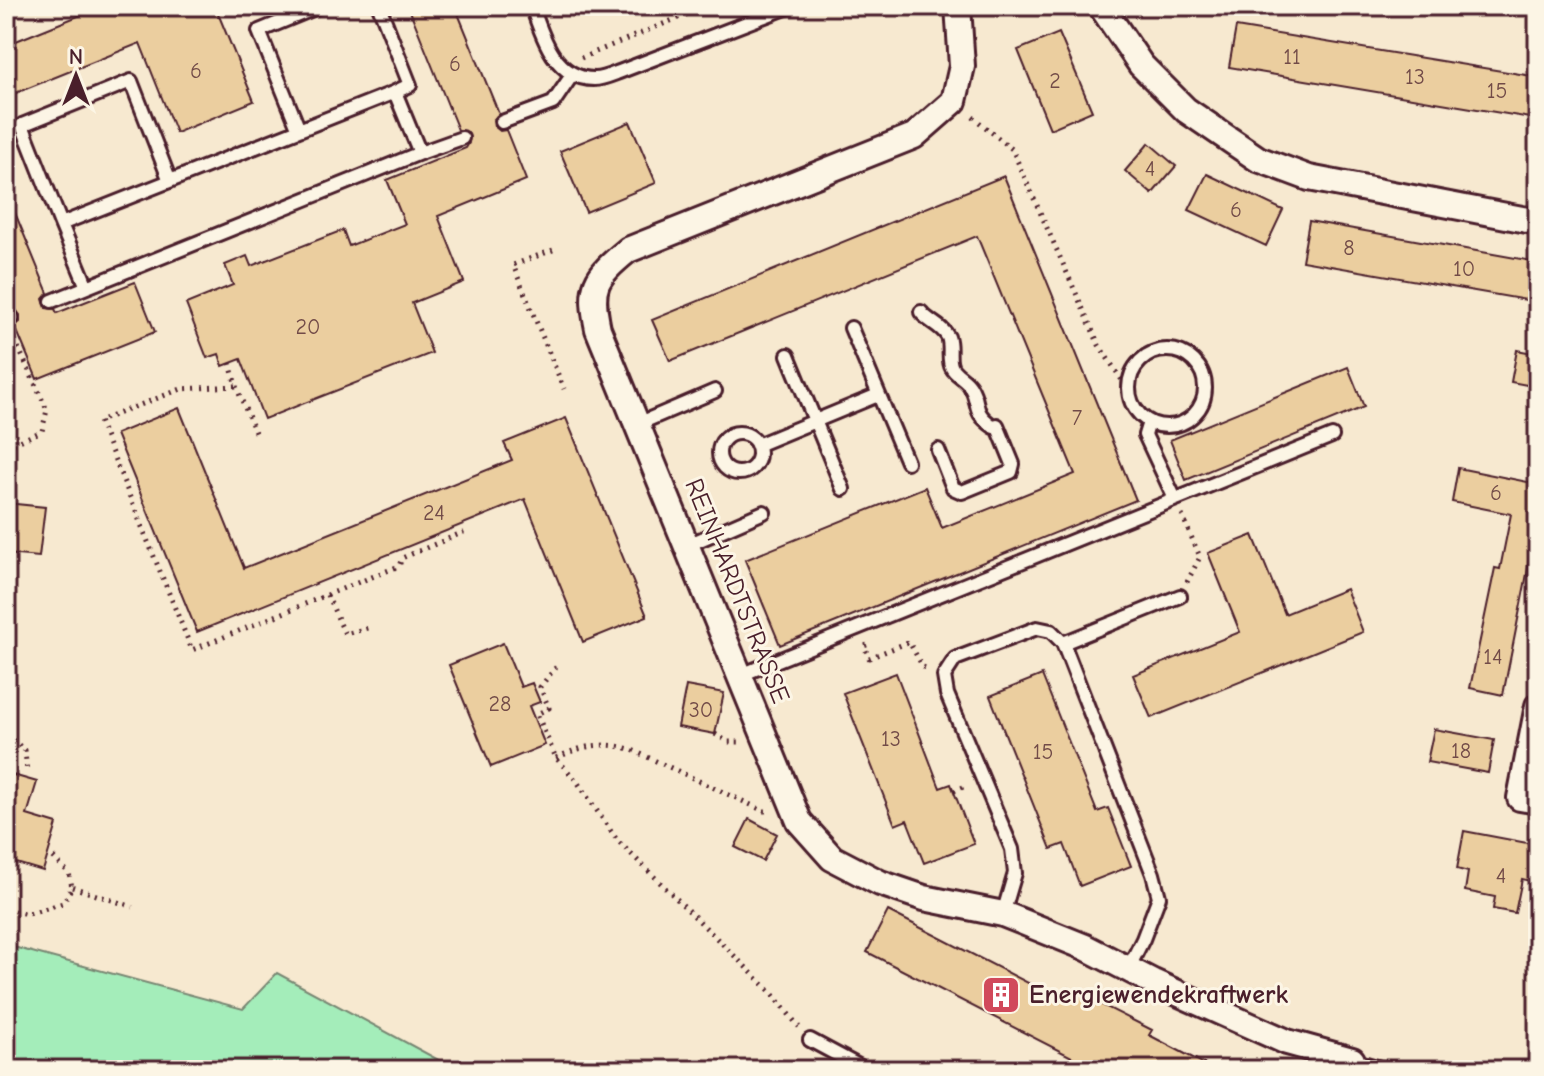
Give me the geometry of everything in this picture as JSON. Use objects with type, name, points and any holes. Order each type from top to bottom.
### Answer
[{"type":"street","points":[[954,101],[962,66],[958,6]]},
{"type":"street","points":[[1101,6],[1141,65],[1186,110],[1258,159],[1309,178],[1538,222]]},
{"type":"street","name":"REINHARDTSTRASSE","points":[[954,101],[914,136],[628,250],[602,271],[592,300],[598,329],[799,821],[832,858],[880,883],[924,898],[1003,914],[1085,947],[1287,1042],[1352,1060]]},
{"type":"street","points":[[1529,800],[1538,706]]},
{"type":"lane","points":[[299,130],[259,31],[320,6]]},
{"type":"lane","points":[[61,224],[410,85],[379,6]]},
{"type":"lane","points":[[532,6],[546,45],[567,70],[595,79],[791,6]]},
{"type":"lane","points":[[502,122],[553,103],[567,70]]},
{"type":"lane","points":[[87,287],[22,125],[131,81],[170,181]]},
{"type":"lane","points":[[395,92],[420,153]]},
{"type":"lane","points":[[52,301],[462,138]]},
{"type":"lane","points":[[921,312],[947,336],[953,369],[971,388],[977,412],[995,426],[1013,464],[1011,472],[962,492],[953,488],[938,450]]},
{"type":"lane","points":[[851,328],[907,462]]},
{"type":"lane","points":[[1167,349],[1180,351],[1200,367],[1206,391],[1196,414],[1174,426],[1149,422],[1132,403],[1129,378],[1143,357],[1167,349]]},
{"type":"lane","points":[[788,355],[843,489]]},
{"type":"lane","points":[[638,424],[715,391]]},
{"type":"lane","points":[[757,445],[878,395]]},
{"type":"lane","points":[[1149,422],[1145,435],[1175,499]]},
{"type":"lane","points":[[741,675],[1332,436]]},
{"type":"lane","points":[[688,545],[764,512]]},
{"type":"lane","points":[[1063,643],[1180,596]]},
{"type":"lane","points":[[1003,914],[1015,873],[1012,849],[947,694],[944,676],[955,659],[1037,628],[1051,631],[1063,643],[1153,874],[1159,897],[1128,969]]},
{"type":"lane","points":[[810,1040],[866,1070]]},
{"type":"lane","points":[[1352,1060],[1380,1069],[1399,1070]]},
{"type":"path","points":[[567,70],[707,6]]},
{"type":"path","points":[[954,101],[1012,149],[1099,345],[1129,391]]},
{"type":"path","points":[[553,250],[513,265],[564,389]]},
{"type":"path","points":[[6,447],[42,431],[47,410],[12,335]]},
{"type":"path","points":[[230,363],[257,437]]},
{"type":"path","points":[[236,386],[181,389],[99,421],[192,650],[399,566],[402,558],[464,532]]},
{"type":"path","points":[[1175,499],[1200,557],[1180,596]]},
{"type":"path","points":[[327,595],[345,634],[368,628]]},
{"type":"path","points":[[882,618],[890,636],[864,646],[869,658],[909,642],[923,667],[944,676]]},
{"type":"path","points":[[556,667],[540,687],[549,708],[537,714],[556,758],[576,780],[617,840],[771,992],[810,1040]]},
{"type":"path","points":[[6,735],[25,750],[27,772]]},
{"type":"path","points":[[556,758],[582,746],[614,745],[630,749],[764,811],[796,811]]},
{"type":"path","points":[[6,909],[27,914],[63,903],[72,887],[69,873],[51,855]]},
{"type":"path","points":[[72,887],[133,907]]},
{"type":"green space","points":[[6,945],[243,1009],[277,973],[457,1070],[6,1070]]},
{"type":"building","points":[[103,6],[215,6],[254,101],[176,133],[140,43],[6,97],[6,45]]},
{"type":"building","points":[[408,6],[455,6],[499,114],[493,120],[494,126],[500,131],[506,130],[526,180],[438,216],[464,282],[412,303],[432,353],[264,419],[241,359],[223,366],[219,354],[207,358],[186,304],[233,285],[225,265],[247,256],[251,266],[343,230],[349,246],[405,224],[387,180],[466,148],[468,132],[458,130]]},
{"type":"building","points":[[1236,27],[1538,77],[1536,119],[1229,67]]},
{"type":"building","points":[[1059,33],[1092,111],[1050,129],[1018,50]]},
{"type":"building","points":[[630,122],[656,183],[586,212],[560,151]]},
{"type":"building","points":[[1149,143],[1176,166],[1152,194],[1125,171]]},
{"type":"building","points":[[1207,174],[1283,210],[1266,246],[1189,210]]},
{"type":"building","points":[[1004,176],[1136,500],[780,645],[745,560],[925,487],[942,528],[1075,474],[977,236],[670,361],[652,320]]},
{"type":"building","points":[[6,191],[48,293],[43,299],[46,308],[55,309],[57,313],[135,282],[155,332],[37,379],[15,326],[20,322],[20,315],[16,310],[8,310],[6,304]]},
{"type":"building","points":[[1309,221],[1538,262],[1538,302],[1302,261]]},
{"type":"building","points":[[1517,350],[1538,354],[1538,387],[1511,382]]},
{"type":"building","points":[[1348,367],[1364,407],[1186,480],[1170,440]]},
{"type":"building","points":[[179,408],[244,568],[512,460],[504,443],[566,418],[647,616],[583,642],[525,499],[197,632],[116,434]]},
{"type":"building","points":[[1458,468],[1538,484],[1538,519],[1535,519],[1503,695],[1470,688],[1495,568],[1500,569],[1511,514],[1452,502]]},
{"type":"building","points":[[6,503],[45,507],[39,557],[6,554]]},
{"type":"building","points":[[1253,535],[1285,614],[1346,589],[1363,632],[1151,718],[1133,675],[1240,632],[1208,553]]},
{"type":"building","points":[[503,643],[521,687],[532,683],[540,702],[529,706],[545,745],[491,767],[449,665]]},
{"type":"building","points":[[896,673],[940,788],[951,784],[974,844],[924,863],[907,820],[895,825],[843,693]]},
{"type":"building","points":[[1042,675],[1097,812],[1108,808],[1131,866],[1080,886],[1064,844],[1051,849],[990,696]]},
{"type":"building","points":[[686,686],[724,693],[715,734],[678,727]]},
{"type":"building","points":[[1434,729],[1494,740],[1488,773],[1427,762]]},
{"type":"building","points":[[6,773],[37,782],[27,815],[57,824],[43,871],[13,862],[12,867],[6,866]]},
{"type":"building","points":[[749,819],[777,834],[763,861],[735,847]]},
{"type":"building","points":[[1464,831],[1538,845],[1534,882],[1522,879],[1515,913],[1493,909],[1495,897],[1465,891],[1468,872],[1457,869]]},
{"type":"building","name":"Energiewendekraftwerk","points":[[888,911],[1063,1001],[1069,988],[1152,1030],[1149,1035],[1216,1070],[1097,1070],[867,952]]},
{"type":"place","name":"Energiewendekraftwerk","points":[[1001,995]]}]
